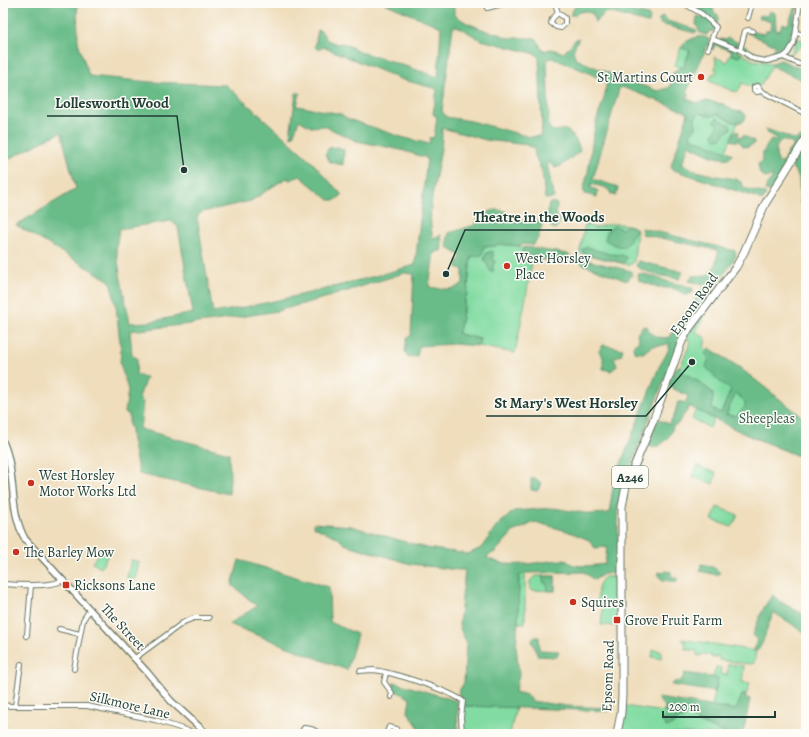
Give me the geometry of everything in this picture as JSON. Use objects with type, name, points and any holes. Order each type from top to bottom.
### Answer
[{"type":"main road","name":"Epsom Road","points":[[617,734],[621,713],[622,695],[622,507],[626,486],[653,421],[682,340],[741,259],[765,204],[806,138]]},
{"type":"street","points":[[487,8],[506,3]]},
{"type":"street","points":[[554,3],[558,13]]},
{"type":"street","points":[[683,3],[702,14],[716,28],[708,49]]},
{"type":"street","points":[[748,18],[752,3]]},
{"type":"street","points":[[713,39],[740,50],[754,59],[767,61],[783,57],[791,48],[796,33],[800,3]]},
{"type":"street","points":[[740,50],[745,31],[753,31]]},
{"type":"street","points":[[796,33],[806,35]]},
{"type":"street","points":[[783,57],[799,64]]},
{"type":"street","points":[[761,91],[806,114]]},
{"type":"street","name":"The Street","points":[[3,442],[10,464],[14,506],[20,529],[28,542],[135,658],[171,701],[205,732]]},
{"type":"street","points":[[3,584],[31,585],[58,583],[63,580]]},
{"type":"street","points":[[26,636],[31,585]]},
{"type":"street","points":[[74,669],[84,617],[90,609]]},
{"type":"street","points":[[135,658],[184,622],[194,618],[209,618]]},
{"type":"street","points":[[59,629],[80,634]]},
{"type":"street","points":[[15,706],[21,664]]},
{"type":"street","points":[[360,671],[372,670],[386,673],[428,686],[463,701],[462,734]]},
{"type":"street","points":[[386,673],[384,682],[392,693],[391,698]]},
{"type":"street","name":"Silkmore Lane","points":[[3,705],[87,706],[155,720],[195,733],[205,732]]},
{"type":"street","points":[[386,734],[389,727],[397,729]]},
{"type":"street","points":[[300,734],[304,728],[315,730],[319,734]]},
{"type":"green space","points":[[3,3],[77,3],[78,42],[89,76],[150,82],[226,85],[311,161],[342,195],[336,200],[329,200],[300,176],[290,180],[286,178],[251,201],[202,212],[197,217],[213,313],[315,292],[415,265],[427,158],[401,150],[357,141],[324,126],[311,127],[299,120],[293,136],[291,137],[296,93],[300,93],[297,106],[341,114],[348,119],[401,137],[429,144],[430,138],[434,137],[437,118],[433,114],[437,89],[400,79],[323,47],[318,50],[315,47],[317,34],[318,30],[322,32],[327,40],[337,44],[343,43],[363,53],[438,77],[441,27],[384,3],[454,3],[454,15],[467,23],[489,32],[498,33],[507,38],[536,38],[543,51],[551,49],[564,53],[576,39],[579,38],[573,51],[576,59],[606,72],[658,91],[668,88],[671,85],[673,73],[680,67],[683,68],[690,51],[682,48],[684,43],[697,37],[707,38],[710,40],[687,91],[689,93],[687,99],[697,103],[707,101],[723,104],[734,111],[743,112],[746,116],[744,121],[737,122],[731,121],[718,114],[710,116],[700,113],[695,117],[696,128],[690,134],[691,138],[732,154],[730,158],[719,158],[689,145],[682,164],[696,171],[736,179],[742,183],[744,188],[763,192],[765,193],[765,196],[761,201],[758,198],[674,170],[671,166],[688,114],[622,87],[619,89],[593,179],[618,187],[616,196],[611,194],[609,190],[604,187],[591,184],[590,187],[598,191],[597,197],[585,194],[583,189],[588,174],[593,135],[605,93],[606,82],[587,72],[552,58],[547,60],[549,127],[553,131],[566,130],[571,133],[579,146],[580,151],[561,166],[555,168],[550,163],[547,164],[554,198],[545,199],[542,171],[535,156],[534,148],[527,145],[486,140],[442,128],[441,147],[432,196],[431,227],[433,238],[441,235],[442,250],[434,253],[429,287],[451,289],[456,288],[463,283],[463,270],[457,267],[457,262],[461,259],[460,255],[450,249],[447,245],[449,233],[475,225],[480,217],[493,210],[507,212],[509,220],[524,221],[528,223],[531,220],[540,222],[542,225],[538,238],[533,245],[522,244],[520,246],[498,244],[496,246],[484,246],[482,255],[471,257],[467,296],[465,297],[461,325],[458,333],[480,339],[478,346],[454,344],[419,346],[417,356],[408,357],[405,351],[407,338],[411,336],[414,274],[404,273],[328,297],[277,311],[215,321],[130,331],[132,355],[137,358],[136,375],[146,377],[139,398],[143,402],[140,429],[229,453],[229,494],[139,474],[131,435],[131,427],[129,426],[129,414],[125,413],[128,390],[120,363],[121,352],[116,306],[110,281],[16,225],[76,189],[61,132],[3,162]],"holes":[[[457,26],[481,40],[536,54],[539,58],[542,126],[540,136],[530,137],[471,121],[446,117],[442,111],[453,27]],[[171,221],[178,227],[193,313],[149,322],[130,323],[116,248],[119,229]]]},
{"type":"green space","points":[[580,3],[593,3],[595,5],[599,4],[598,3],[608,3],[610,6],[648,15],[650,18],[649,23],[609,12],[605,13],[595,23],[593,14],[586,11],[579,12],[576,15],[570,15],[576,5]]},
{"type":"green space","points":[[700,3],[714,9],[713,12],[718,15],[718,21],[713,31],[708,32],[707,35],[700,33],[696,24],[697,17],[699,16],[703,19],[705,15],[699,10]]},
{"type":"green space","points":[[787,3],[797,3],[797,6],[795,30],[790,32],[788,38],[790,44],[785,50],[748,33],[748,31],[764,34],[766,31],[770,30],[771,22],[759,18],[760,15],[767,16],[769,11],[775,13],[776,30],[779,31],[783,23],[788,25],[795,6]]},
{"type":"green space","points":[[662,16],[666,18],[667,21],[697,31],[695,33],[660,24],[661,22],[658,21]]},
{"type":"green space","points":[[794,31],[792,42],[788,50],[780,55],[769,58],[767,55],[771,55],[775,47],[780,50],[790,32]]},
{"type":"green space","points":[[728,38],[739,43],[738,51],[741,53],[739,57],[730,54],[732,51],[715,45],[713,50],[710,48],[712,42],[718,44],[721,39],[725,40]]},
{"type":"green space","points":[[797,40],[803,40],[802,46],[788,57]]},
{"type":"green space","points":[[744,45],[748,47],[749,50],[767,55],[769,58],[767,60],[751,56],[742,49]]},
{"type":"green space","points":[[681,47],[690,50],[683,69],[675,65]]},
{"type":"green space","points":[[740,52],[752,60],[772,63],[772,66],[760,86],[756,84],[752,87],[742,83],[738,92],[735,92],[709,81],[712,74],[716,73],[717,71],[715,69],[716,61],[714,57],[727,62],[730,54],[739,57],[741,54]]},
{"type":"green space","points":[[781,60],[806,71],[806,82],[772,66],[772,63]]},
{"type":"green space","points":[[700,113],[710,116],[718,114],[731,122],[738,122],[726,151],[691,138],[690,134],[696,128],[695,117]]},
{"type":"green space","points":[[717,118],[730,125],[731,129],[726,132],[722,138],[715,139],[713,134],[718,126],[714,122]]},
{"type":"green space","points":[[766,129],[795,140],[802,137],[806,131],[806,134],[786,167],[781,170],[781,174],[770,191],[765,190],[773,175],[766,178],[760,174],[758,164],[762,162],[763,153],[767,145],[771,140],[775,141],[776,137],[765,131]],"holes":[[[781,140],[794,145],[787,153],[783,162],[779,163],[776,154],[777,145]]]},
{"type":"green space","points":[[735,131],[739,132],[737,136],[742,138],[743,135],[754,141],[754,144],[746,147],[739,141],[731,140]]},
{"type":"green space","points":[[806,140],[806,205],[800,203],[799,178],[792,167]]},
{"type":"green space","points":[[338,147],[344,150],[343,165],[330,162],[325,154],[329,148]]},
{"type":"green space","points":[[553,202],[557,204],[556,217],[559,219],[559,224],[555,229],[551,227],[550,220],[546,215],[549,204]]},
{"type":"green space","points":[[585,224],[595,228],[611,224],[623,224],[637,229],[634,261],[632,264],[629,265],[580,253]]},
{"type":"green space","points":[[627,225],[636,228],[636,230],[625,246],[618,246],[605,240],[607,231],[614,226],[622,229]]},
{"type":"green space","points":[[642,228],[735,251],[736,256],[719,282],[716,279],[711,278],[708,285],[689,281],[692,276],[708,275],[715,266],[718,253],[717,250],[642,234]]},
{"type":"green space","points":[[498,244],[520,246],[519,247],[523,248],[522,255],[527,260],[532,261],[515,353],[478,346],[480,339],[458,333],[462,319],[465,297],[467,296],[471,257],[483,246],[496,246]]},
{"type":"green space","points":[[525,247],[567,254],[570,256],[568,262],[542,259],[532,261],[527,260],[522,255],[523,248]]},
{"type":"green space","points":[[587,247],[609,254],[622,255],[627,258],[623,263],[584,254],[582,249]]},
{"type":"green space","points":[[493,251],[493,260],[495,260],[495,263],[493,264],[493,272],[491,272],[484,259],[486,253]]},
{"type":"green space","points":[[582,259],[631,271],[632,275],[627,281],[582,264],[580,262]]},
{"type":"green space","points":[[638,261],[683,272],[679,279],[656,274],[640,269],[636,266]]},
{"type":"green space","points":[[638,274],[647,275],[688,287],[693,289],[692,293],[685,295],[676,289],[658,287],[639,281]]},
{"type":"green space","points":[[703,288],[712,291],[681,336],[623,487],[618,506],[617,573],[604,574],[594,580],[584,572],[525,573],[519,576],[516,645],[519,675],[515,692],[527,695],[531,701],[566,706],[607,708],[609,711],[463,706],[458,692],[464,683],[466,642],[459,626],[465,570],[411,564],[344,544],[337,537],[314,527],[314,523],[351,526],[426,548],[468,554],[481,548],[497,526],[514,511],[553,508],[591,514],[609,513],[614,481],[659,367],[667,352],[669,343],[652,346],[643,353],[634,352],[633,345],[639,342],[637,334],[642,327],[647,326],[649,331],[656,337],[669,338]],"holes":[[[535,522],[567,531],[589,540],[595,548],[607,547],[605,564],[577,566],[563,560],[524,564],[504,564],[486,557],[495,552],[513,532]]]},
{"type":"green space","name":"Sheepleas","points":[[706,312],[696,332],[706,338],[704,348],[707,350],[709,348],[740,368],[806,420],[806,459],[745,434],[739,413],[736,416],[726,415],[731,390],[721,413],[712,409],[713,393],[695,379],[681,372],[680,367],[691,342],[688,340],[687,335]]},
{"type":"green space","points":[[603,345],[623,349],[621,355],[614,358],[617,366],[611,371],[603,369],[603,357],[599,351]]},
{"type":"green space","name":"Sheepleas","points":[[709,348],[740,368],[806,420],[806,459],[745,434],[689,406],[678,424],[673,426],[669,436],[664,442],[655,447],[647,445],[658,419],[669,424],[674,416],[678,402],[685,403],[688,396],[668,386],[673,372],[678,366],[680,367],[681,372],[695,379],[713,393],[712,409],[721,413],[731,390],[720,382],[706,367],[709,357],[705,354]],"holes":[[[736,393],[745,402],[745,407],[736,416],[726,415]]]},
{"type":"green space","points":[[696,410],[714,419],[710,428],[692,419]]},
{"type":"green space","points":[[697,466],[716,473],[713,484],[693,477]]},
{"type":"green space","points":[[535,478],[542,484],[537,491],[531,490],[531,479]]},
{"type":"green space","points":[[717,507],[738,515],[732,527],[712,520]]},
{"type":"green space","points":[[102,547],[110,551],[101,568],[92,563]]},
{"type":"green space","points":[[131,560],[139,562],[135,580],[127,578]]},
{"type":"green space","points":[[239,560],[329,587],[330,622],[357,634],[347,670],[229,624],[257,606],[232,585]]},
{"type":"green space","points":[[701,564],[712,567],[720,573],[717,575],[700,571]]},
{"type":"green space","points":[[665,571],[671,572],[671,576],[677,578],[677,582],[663,580],[658,576],[659,572],[663,573]]},
{"type":"green space","points":[[525,573],[525,623],[518,623],[519,575]]},
{"type":"green space","points":[[535,576],[555,576],[555,591],[530,590],[530,581]]},
{"type":"green space","points":[[542,576],[555,576],[555,591],[548,591],[547,584],[544,583]]},
{"type":"green space","points":[[605,577],[614,577],[618,579],[618,626],[601,625],[603,606],[598,605],[597,594],[600,583]]},
{"type":"green space","points":[[773,595],[779,601],[806,616],[806,633],[773,612],[762,644],[756,651],[754,650],[757,639],[753,635],[763,609]]},
{"type":"green space","points":[[534,637],[539,637],[539,650],[559,651],[557,657],[538,656],[532,641]]},
{"type":"green space","points":[[682,639],[756,651],[754,663],[750,664],[719,660],[719,656],[716,656],[715,658],[711,657],[711,655],[697,655],[697,651],[685,649],[686,642],[682,641]]},
{"type":"green space","points":[[653,650],[661,651],[661,659],[652,657]]},
{"type":"green space","points":[[728,664],[744,666],[742,682],[750,683],[746,695],[742,695],[737,710],[712,706],[718,679],[713,678],[716,667],[721,668],[720,674],[727,675]]},
{"type":"green space","points":[[685,673],[718,678],[715,692],[671,685],[674,682],[681,681]]},
{"type":"green space","points":[[394,682],[457,701],[458,734],[426,734],[421,731],[408,712],[410,698],[392,689]]},
{"type":"green space","points":[[742,695],[746,695],[746,698],[750,699],[743,734],[727,734],[698,722],[690,716],[696,716],[694,709],[691,709],[689,716],[685,715],[683,719],[677,719],[673,725],[666,727],[662,721],[668,713],[664,712],[665,706],[658,700],[658,698],[736,710]]},
{"type":"green space","points":[[463,706],[516,707],[510,734],[462,734]]},
{"type":"green space","points":[[624,706],[690,716],[698,722],[727,734],[620,734]]},
{"type":"place","name":"St Martins Court","points":[[701,77]]},
{"type":"place","name":"Lollesworth Wood","points":[[184,170]]},
{"type":"place","name":"West Horsley Place","points":[[507,266]]},
{"type":"place","name":"Theatre in the Woods","points":[[446,274]]},
{"type":"place","name":"St Mary's West Horsley","points":[[692,362]]},
{"type":"place","name":"West Horsley Motor Works Ltd","points":[[31,483]]},
{"type":"place","name":"The Barley Mow","points":[[16,552]]},
{"type":"place","name":"Ricksons Lane","points":[[66,585]]},
{"type":"place","name":"Squires","points":[[573,602]]},
{"type":"place","name":"Grove Fruit Farm","points":[[617,620]]}]
